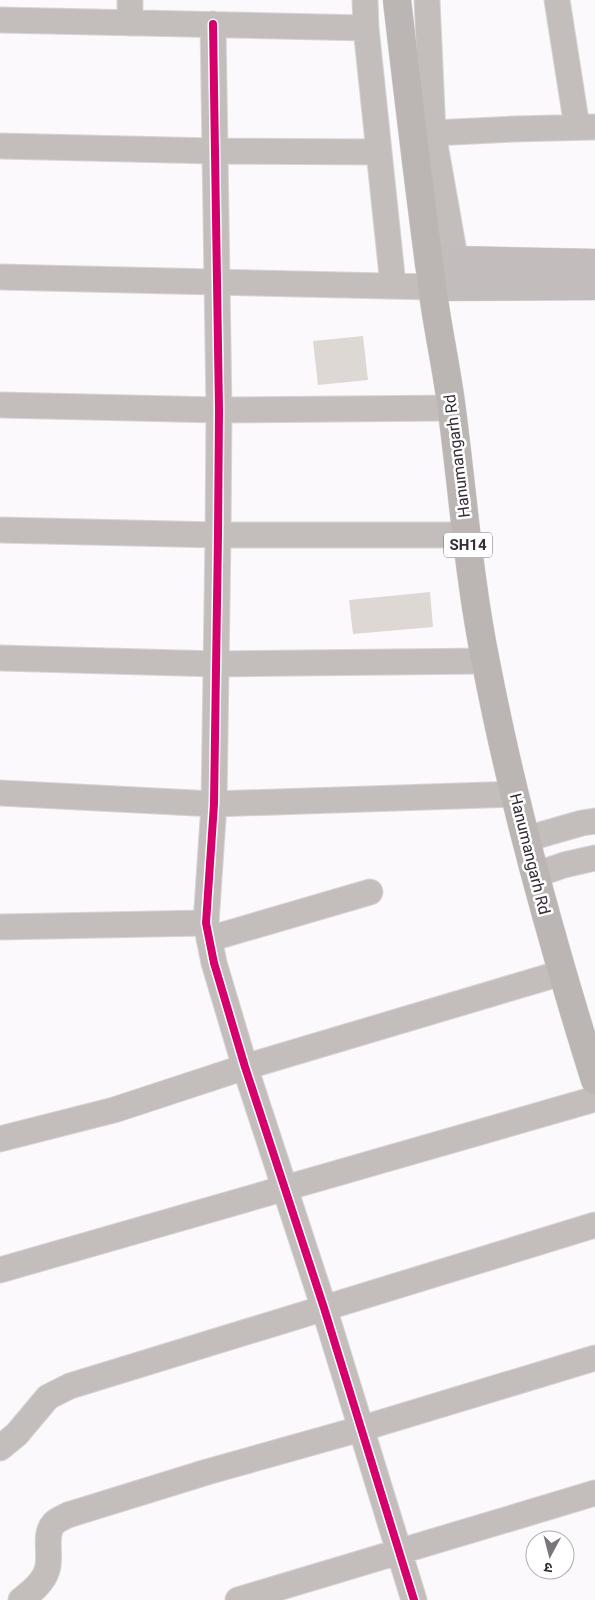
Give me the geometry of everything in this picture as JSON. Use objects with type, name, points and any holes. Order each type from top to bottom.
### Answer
[{"type":"main road","name":"Hanumangarh Rd","points":[[397,0],[444,274],[452,408],[467,535],[485,661],[514,794],[535,875],[561,973],[595,1080]]},
{"type":"main road","points":[[444,274],[595,263]]},
{"type":"main road","points":[[444,274],[595,286]]},
{"type":"street","points":[[365,0],[366,28],[393,285]]},
{"type":"street","points":[[0,276],[393,285],[444,274],[433,132],[426,0]]},
{"type":"street","points":[[433,132],[586,127],[557,0]]},
{"type":"street","points":[[1,20],[130,12],[213,24],[366,28]]},
{"type":"street","points":[[213,24],[218,534],[214,804],[207,931],[214,963],[245,1067],[324,1308],[414,1600]]},
{"type":"street","points":[[0,146],[214,151],[379,152]]},
{"type":"street","points":[[0,405],[218,410],[452,408]]},
{"type":"street","points":[[0,530],[218,534],[467,535]]},
{"type":"street","points":[[0,658],[217,664],[485,661]]},
{"type":"street","points":[[0,793],[214,804],[514,794]]},
{"type":"street","points":[[526,839],[595,821]]},
{"type":"street","points":[[535,875],[564,865],[595,858]]},
{"type":"street","points":[[0,927],[207,931],[370,892]]},
{"type":"street","points":[[0,1139],[114,1110],[245,1067],[561,973]]},
{"type":"street","points":[[0,1270],[595,1099]]},
{"type":"street","points":[[0,1448],[17,1434],[48,1397],[70,1386],[595,1224]]},
{"type":"street","points":[[21,1600],[38,1586],[47,1570],[48,1534],[54,1522],[68,1515],[207,1472],[360,1429],[595,1358]]},
{"type":"street","points":[[238,1600],[267,1596],[400,1552],[595,1493]]},
{"type":"building","points":[[363,336],[368,380],[318,385],[313,341]]},
{"type":"building","points":[[430,592],[433,627],[353,634],[349,600]]},
{"type":"cycle path","points":[[213,24],[219,410],[214,804],[206,923],[214,963],[245,1067],[324,1308],[414,1600]]}]
